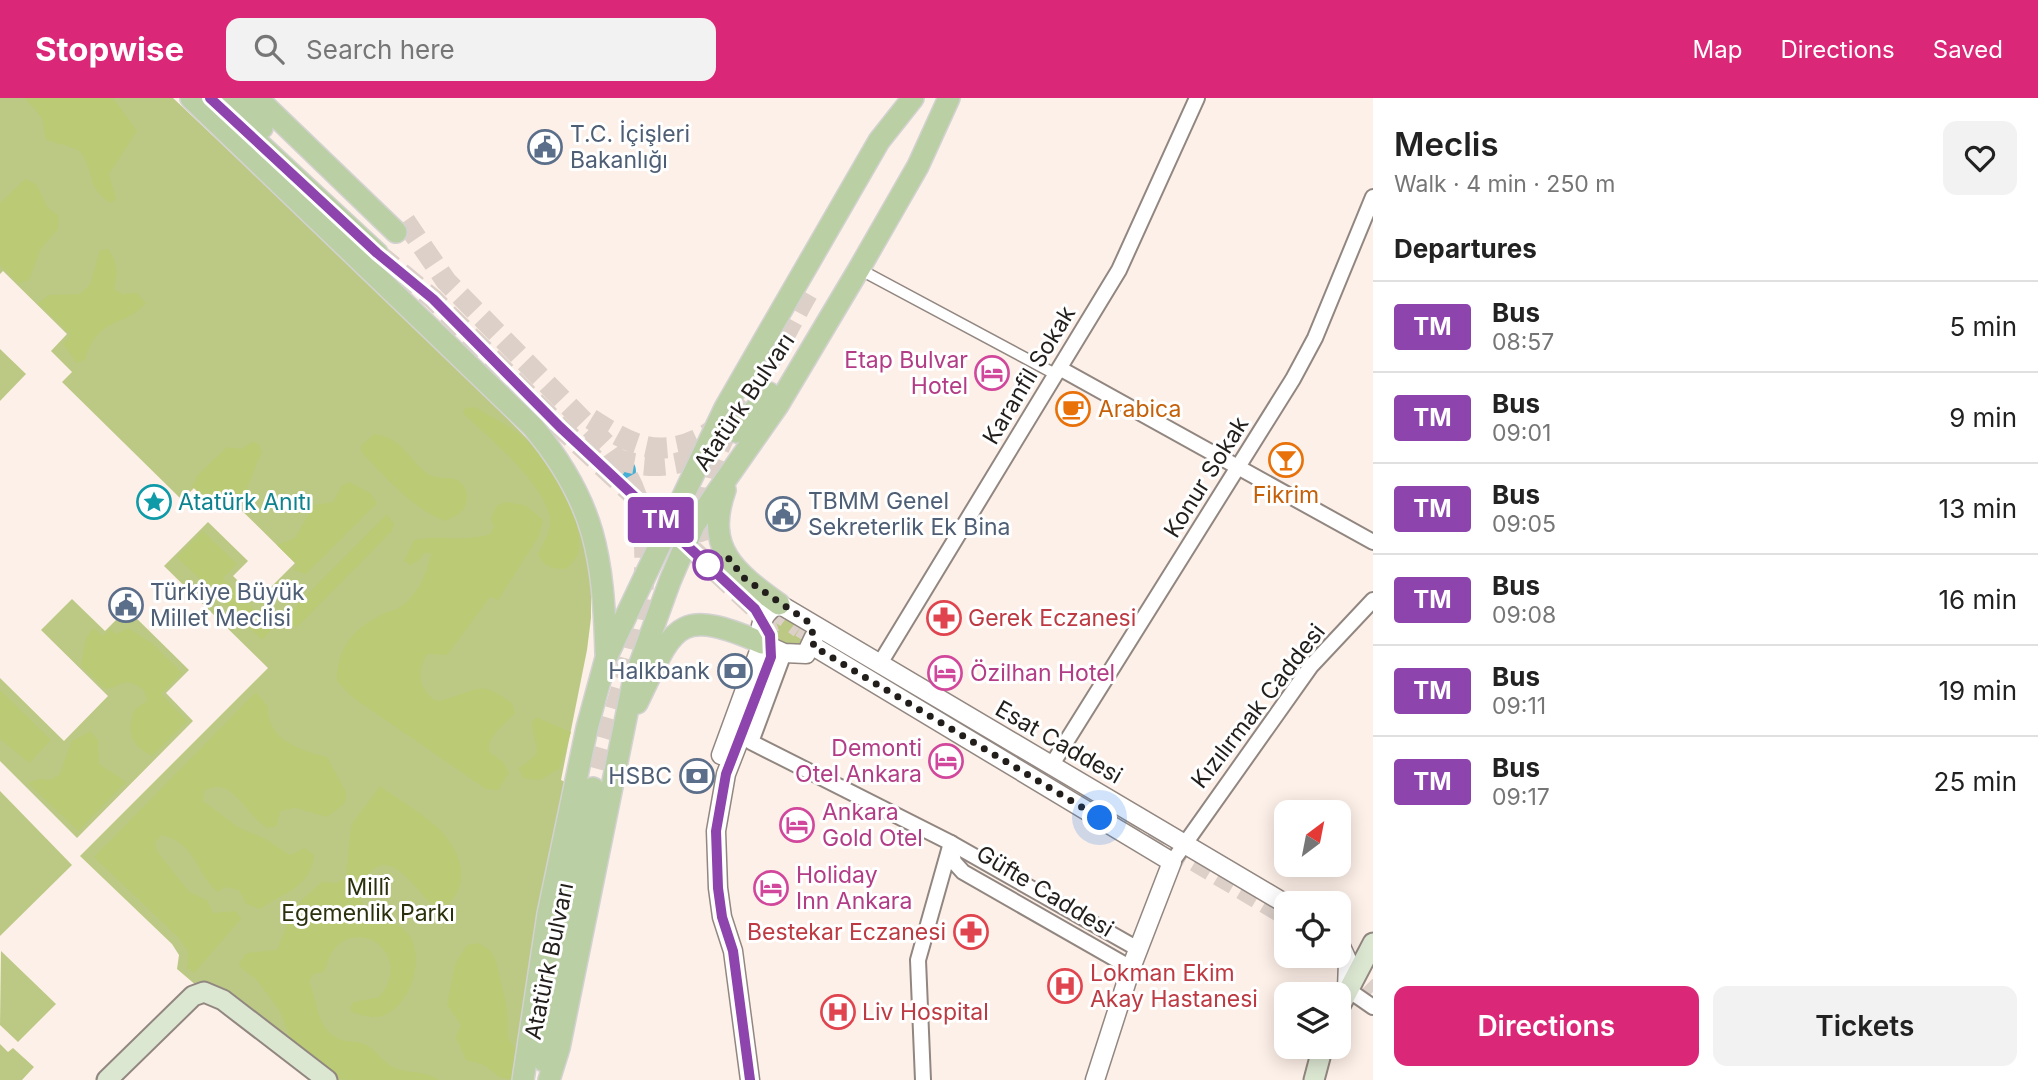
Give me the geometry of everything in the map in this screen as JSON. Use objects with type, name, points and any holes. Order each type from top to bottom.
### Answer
[{"type":"main road","points":[[191,98],[533,427],[554,452],[574,482],[592,525],[604,594],[606,658]]},
{"type":"main road","points":[[210,98],[390,238]]},
{"type":"main road","points":[[231,98],[390,238]]},
{"type":"main road","points":[[257,98],[390,238]]},
{"type":"main road","points":[[278,98],[390,238]]},
{"type":"main road","points":[[809,290],[890,148],[914,98]]},
{"type":"main road","name":"Atatürk Bulvarı","points":[[523,1080],[548,914],[580,763],[606,658],[738,384],[878,141],[914,98]]},
{"type":"main road","points":[[736,432],[778,380],[906,161],[945,106]]},
{"type":"main road","name":"Atatürk Bulvarı","points":[[548,1080],[640,658],[694,525],[778,405],[918,166],[945,106]]},
{"type":"main road","points":[[734,465],[717,522],[722,550],[744,578],[779,604]]},
{"type":"main road","points":[[623,733],[669,640],[682,629],[706,623],[761,643]]},
{"type":"main road","points":[[580,763],[598,757],[616,769]]},
{"type":"main road","points":[[548,1080],[545,1041],[593,788]]},
{"type":"main road","points":[[1351,982],[1373,943]]},
{"type":"main road","points":[[107,1080],[193,996],[204,992],[223,1000],[327,1080]]},
{"type":"main road","points":[[1314,1080],[1320,1059]]},
{"type":"street","name":"Karanfil Sokak","points":[[879,664],[1059,372],[1129,251],[1198,98]]},
{"type":"street","name":"Konur Sokak","points":[[1051,766],[1239,470],[1315,338],[1373,197]]},
{"type":"street","points":[[859,269],[1059,372],[1373,542]]},
{"type":"street","name":"Kızılırmak Caddesi","points":[[1172,862],[1182,843],[1311,666],[1373,600]]},
{"type":"street","points":[[718,888],[710,873],[706,832],[715,770],[761,643],[762,621],[772,608],[779,604]]},
{"type":"street","name":"Esat Caddesi","points":[[779,604],[1274,897]]},
{"type":"street","points":[[761,643],[784,653],[806,654],[813,646],[815,638],[807,621]]},
{"type":"street","name":"Esat Caddesi","points":[[813,646],[1172,862]]},
{"type":"street","name":"Güfte Caddesi","points":[[784,653],[751,742],[951,843],[1138,949]]},
{"type":"street","points":[[750,1080],[735,963],[718,888],[716,831],[726,774],[767,669]]},
{"type":"street","points":[[923,1080],[918,960],[951,843]]},
{"type":"street","name":"Güfte Caddesi","points":[[951,843],[954,862],[963,872],[1131,968]]},
{"type":"street","points":[[1095,1080],[1131,968],[1172,862]]},
{"type":"street","points":[[1033,913],[1042,895]]},
{"type":"street","points":[[1351,992],[1373,1007]]},
{"type":"green space","name":"Millî Egemenlik Parkı","points":[[0,98],[173,98],[443,353],[547,459],[582,532],[591,559],[591,618],[561,780],[565,782],[523,1080],[327,1080],[204,992],[177,969],[179,955],[172,944],[80,856],[268,668],[164,566],[208,522],[248,561],[233,576],[258,600],[295,563],[229,498],[217,511],[194,488],[182,500],[62,382],[72,372],[51,351],[67,334],[3,271],[0,274]]},
{"type":"green space","points":[[25,98],[113,98],[137,131],[109,174],[116,199],[111,203],[98,192],[78,150],[46,139],[42,118]]},
{"type":"green space","points":[[25,179],[36,184],[48,208],[59,216],[58,229],[41,248],[29,280],[18,283],[0,265],[0,203]]},
{"type":"green space","points":[[108,249],[116,268],[114,289],[122,294],[137,293],[146,303],[97,335],[85,360],[77,363],[63,344],[71,335],[38,303],[49,295],[80,294],[90,285],[100,250]]},
{"type":"green space","points":[[0,349],[26,374],[0,401]]},
{"type":"green space","points":[[475,407],[526,440],[545,462],[564,494],[572,511],[579,543],[576,558],[566,569],[549,566],[540,558],[538,554],[550,527],[546,505],[538,490],[514,461],[463,413],[465,408]]},
{"type":"green space","points":[[374,434],[397,443],[428,474],[454,479],[462,484],[467,497],[463,510],[445,521],[410,500],[362,453],[361,446]]},
{"type":"green space","points":[[252,442],[258,443],[262,453],[245,491],[235,504],[226,496],[214,508],[192,486],[198,475],[227,447],[241,449]]},
{"type":"green space","points":[[350,482],[370,493],[377,503],[306,574],[293,570],[297,565],[277,545],[295,538],[314,505],[333,502],[342,485]]},
{"type":"green space","points":[[505,502],[525,505],[543,520],[539,536],[498,600],[490,597],[447,655],[428,654],[420,673],[426,692],[437,701],[469,691],[486,689],[512,703],[515,713],[489,743],[489,752],[503,762],[509,773],[498,790],[486,789],[352,697],[337,681],[340,658],[349,640],[372,620],[404,604],[420,584],[431,553],[424,553],[418,561],[410,565],[404,561],[414,540],[471,538],[490,534],[494,527],[491,519],[496,506]]},
{"type":"green space","points":[[387,514],[394,524],[392,531],[296,628],[285,617]]},
{"type":"green space","points":[[203,531],[237,564],[223,578],[273,628],[262,640],[177,557]]},
{"type":"green space","points":[[72,599],[105,631],[127,609],[189,670],[166,693],[193,721],[77,838],[0,761],[0,678],[64,741],[108,696],[41,630]]},
{"type":"green space","points":[[772,608],[807,621],[813,646],[775,650],[762,621]]},
{"type":"green space","points":[[93,628],[103,636],[111,629],[116,634],[128,628],[153,644],[182,673],[161,694],[187,721],[152,756],[139,747],[131,731],[135,709],[147,701],[144,690],[131,683],[105,689],[81,665],[86,638]]},
{"type":"green space","points":[[0,690],[51,740],[29,763],[0,739]]},
{"type":"green space","points":[[256,692],[268,707],[269,718],[279,735],[296,747],[327,757],[347,794],[344,804],[327,817],[296,808],[280,811],[277,826],[268,828],[231,792],[214,787],[204,791],[203,801],[238,827],[266,839],[290,855],[305,848],[314,855],[308,875],[302,882],[260,909],[246,904],[239,890],[226,887],[218,892],[183,845],[162,835],[155,842],[157,851],[189,892],[207,900],[213,913],[236,911],[241,919],[194,973],[187,968],[188,952],[179,938],[94,857]]},
{"type":"green space","points":[[536,717],[571,732],[559,769],[540,780],[523,778],[519,768],[537,752],[532,723]]},
{"type":"green space","points":[[90,731],[98,740],[99,764],[126,782],[78,831],[28,783],[39,779],[50,780],[60,774],[71,742]]},
{"type":"green space","points":[[380,786],[424,817],[447,838],[459,859],[461,882],[450,902],[439,910],[400,872],[390,866],[380,866],[369,874],[359,892],[364,909],[401,927],[410,936],[414,946],[416,957],[412,981],[401,1003],[393,1011],[375,1017],[351,1012],[350,1007],[354,1002],[379,997],[388,983],[391,970],[388,957],[382,947],[372,940],[360,937],[348,939],[336,947],[324,972],[313,974],[309,982],[322,1023],[333,1036],[368,1046],[393,1067],[428,1074],[439,1080],[342,1080],[291,1041],[280,1011],[256,979],[241,968],[239,963],[247,953],[277,950],[295,906],[322,882],[336,883],[346,878],[351,825]]},
{"type":"green space","points":[[0,791],[72,865],[0,936]]},
{"type":"green space","points":[[479,943],[491,951],[496,961],[507,1007],[508,1038],[515,1049],[512,1080],[499,1077],[484,1065],[466,1060],[456,1037],[461,1025],[447,1005],[455,964],[467,945]]},
{"type":"green space","points":[[1,951],[56,1004],[18,1042],[0,1025]]},
{"type":"green space","points":[[0,1044],[8,1052],[13,1048],[34,1067],[22,1080],[0,1080]]},
{"type":"water","points":[[623,458],[632,462],[636,471],[632,480],[623,484],[614,480],[610,471],[614,462]]},
{"type":"tunnel","points":[[405,221],[446,281],[606,444],[627,475],[636,495],[643,531],[645,568],[641,605],[634,642],[593,788]]},
{"type":"tunnel","points":[[377,253],[433,299],[560,427],[756,609],[770,638],[767,669]]},
{"type":"tunnel","points":[[591,419],[624,438],[660,448],[687,444],[711,431],[732,413],[751,390],[809,291]]},
{"type":"tunnel","points":[[724,567],[708,530],[706,493],[716,456],[733,420]]},
{"type":"tunnel","points":[[614,458],[639,464],[665,465],[690,460],[713,448]]},
{"type":"tunnel","points":[[770,605],[800,628]]},
{"type":"tunnel","points":[[800,628],[1274,910]]},
{"type":"tunnel","points":[[1349,968],[1373,992]]},
{"type":"bus line","name":"TM","points":[[210,98],[377,253],[433,299],[560,427],[755,609],[766,624],[770,635],[771,657],[726,774],[716,831],[718,888],[722,917],[733,951],[745,1023],[750,1080]]},
{"type":"place","name":"T.C. İçişleri Bakanlığı","points":[[545,147]]},
{"type":"place","name":"Etap Bulvar Hotel","points":[[992,373]]},
{"type":"place","name":"Arabica","points":[[1073,409]]},
{"type":"place","name":"Fikrim","points":[[1286,460]]},
{"type":"place","name":"Atatürk Anıtı","points":[[154,502]]},
{"type":"place","name":"TBMM Genel Sekreterlik Ek Bina","points":[[783,514]]},
{"type":"place","name":"Türkiye Büyük Millet Meclisi","points":[[126,605]]},
{"type":"place","name":"Gerek Eczanesi","points":[[944,618]]},
{"type":"place","name":"Halkbank","points":[[735,671]]},
{"type":"place","name":"Özilhan Hotel","points":[[945,673]]},
{"type":"place","name":"Demonti Otel Ankara","points":[[946,761]]},
{"type":"place","name":"HSBC","points":[[697,776]]},
{"type":"place","name":"Ankara Gold Otel","points":[[797,825]]},
{"type":"place","name":"Holiday Inn Ankara","points":[[771,888]]},
{"type":"place","name":"Bestekar Eczanesi","points":[[971,932]]},
{"type":"place","name":"Lokman Ekim Akay Hastanesi","points":[[1065,986]]},
{"type":"place","name":"Liv Hospital","points":[[838,1012]]},
{"type":"route","points":[[708,565],[726,555],[744,578],[807,621],[815,638],[813,646],[1100,818]]}]
